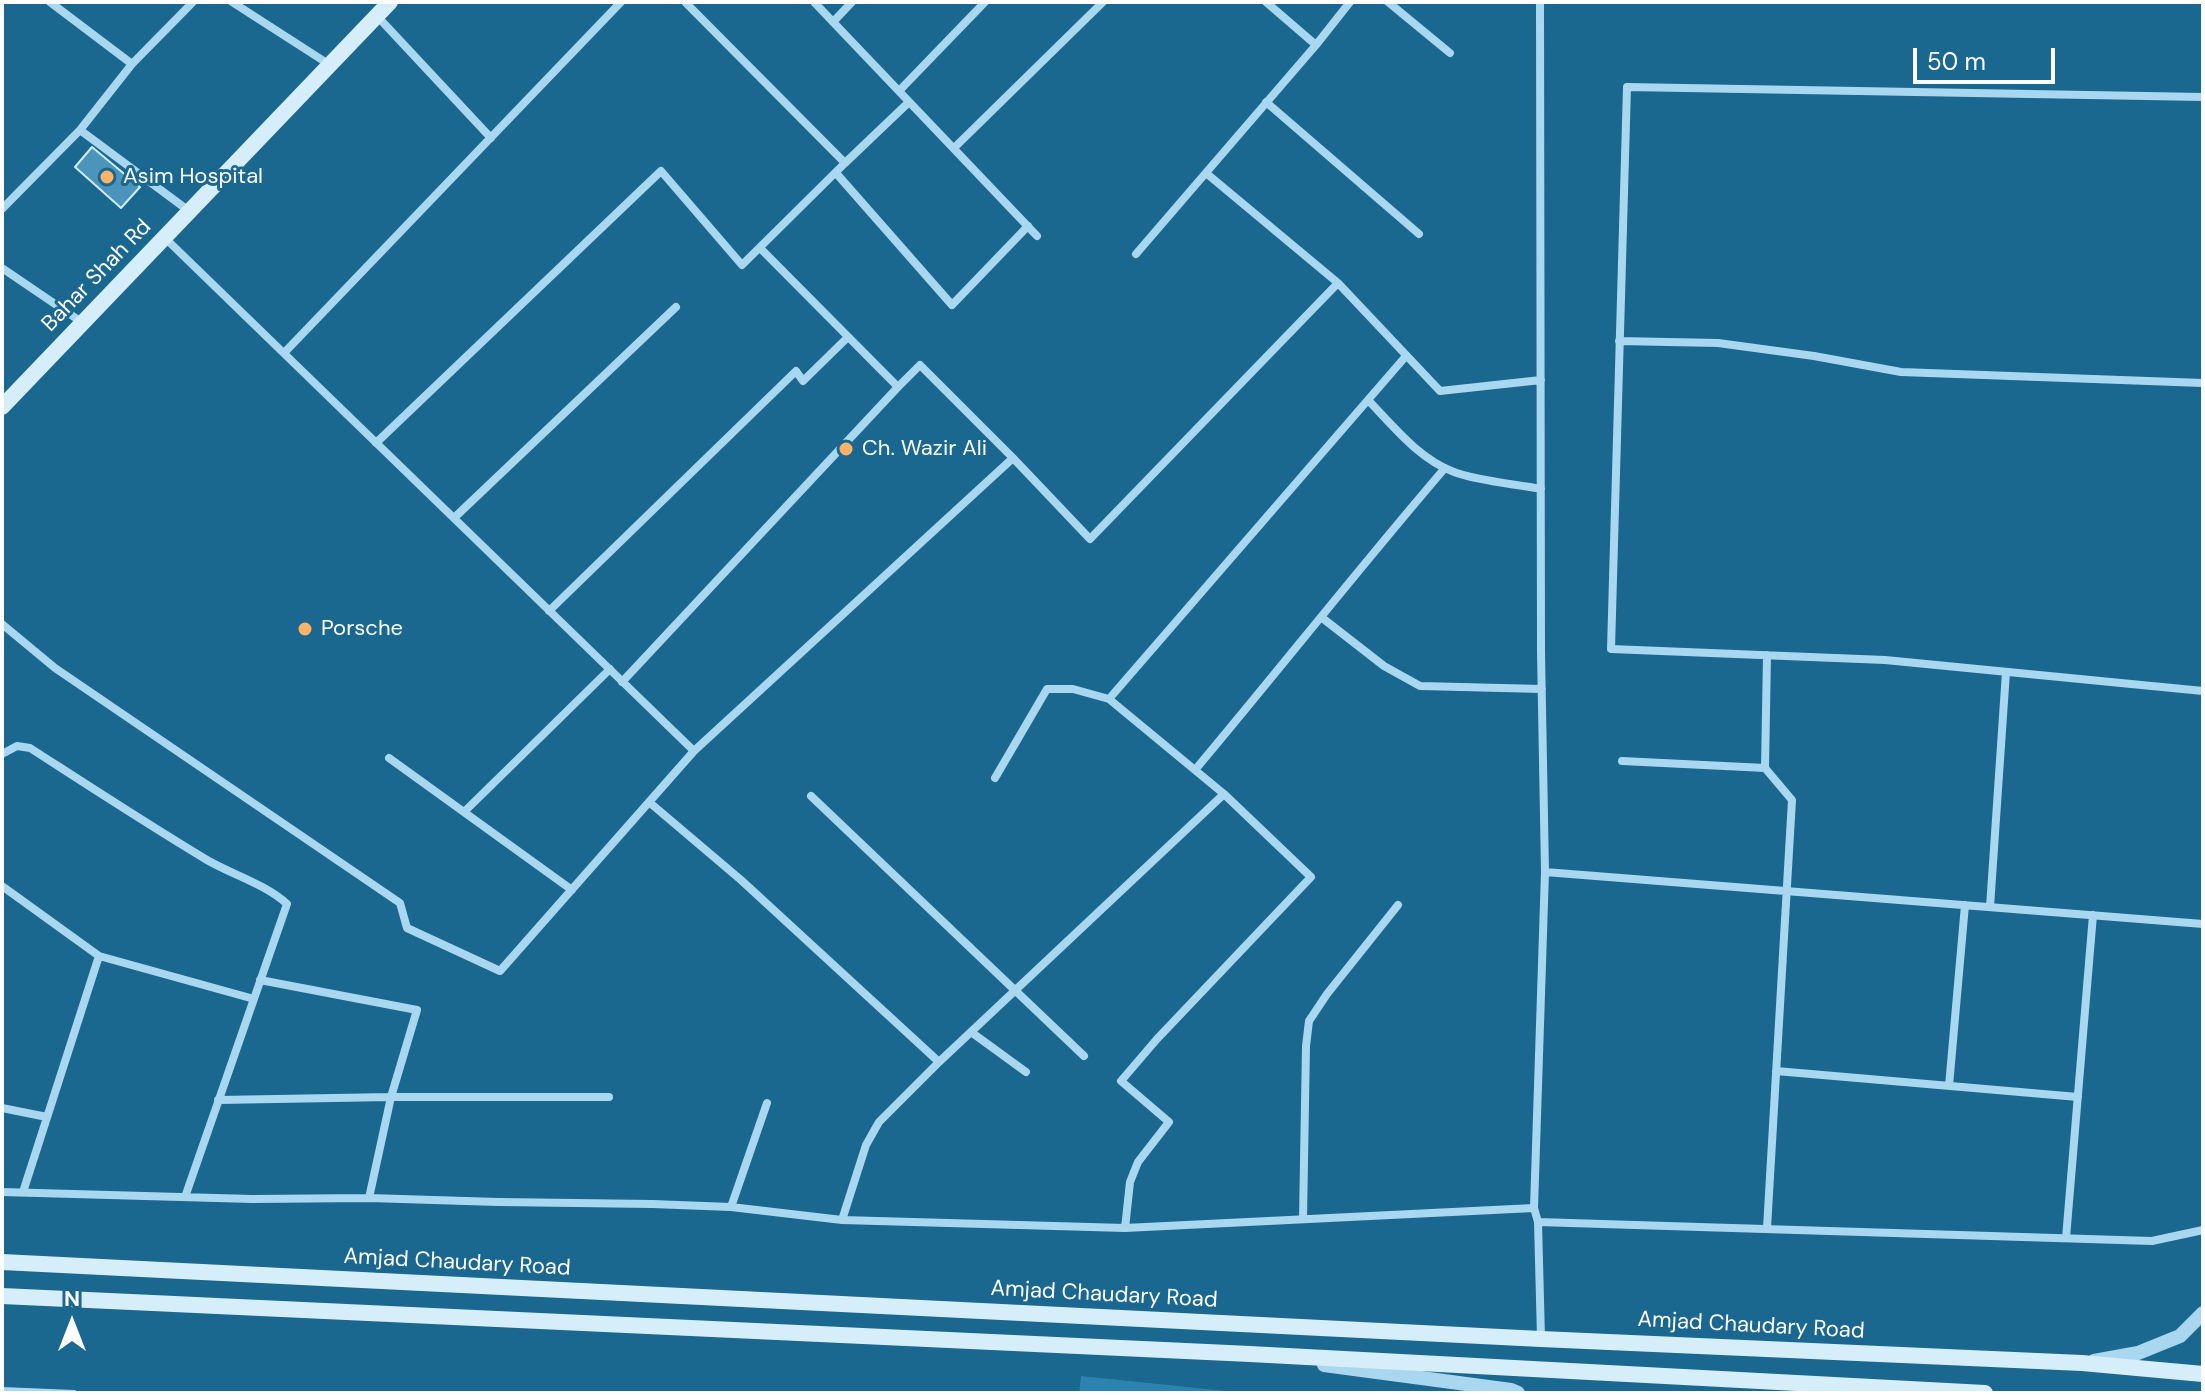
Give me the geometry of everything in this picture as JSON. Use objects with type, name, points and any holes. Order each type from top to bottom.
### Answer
[{"type":"main road","name":"Bahar Shah Rd","points":[[2,407],[384,6]]},
{"type":"main road","name":"Amjad Chaudary Road","points":[[2,1262],[2082,1363],[2203,1374]]},
{"type":"main road","points":[[2,1296],[1250,1354],[1985,1393]]},
{"type":"street","points":[[50,2],[132,64]]},
{"type":"street","points":[[2,209],[80,130],[132,64],[193,2]]},
{"type":"street","points":[[232,2],[330,65]]},
{"type":"street","points":[[284,353],[621,2]]},
{"type":"street","points":[[685,2],[845,163]]},
{"type":"street","points":[[814,2],[1037,236]]},
{"type":"street","points":[[833,22],[852,2]]},
{"type":"street","points":[[899,91],[985,2]]},
{"type":"street","points":[[954,148],[1103,2]]},
{"type":"street","points":[[1266,2],[1316,45]]},
{"type":"street","points":[[1136,254],[1350,2]]},
{"type":"street","points":[[1388,2],[1450,53]]},
{"type":"street","points":[[1540,2],[1545,872],[1534,1208],[1538,1222],[1541,1339]]},
{"type":"street","points":[[384,6],[491,138]]},
{"type":"street","points":[[2203,97],[1627,87],[1611,649],[1885,660],[2203,691]]},
{"type":"street","points":[[376,443],[661,171],[742,265],[909,102]]},
{"type":"street","points":[[1266,102],[1419,234]]},
{"type":"street","points":[[80,130],[189,212]]},
{"type":"street","points":[[836,173],[952,305],[1028,226]]},
{"type":"street","points":[[1206,173],[1338,283],[1440,391],[1541,380]]},
{"type":"street","points":[[165,237],[694,751]]},
{"type":"street","points":[[760,248],[898,387]]},
{"type":"street","points":[[2,268],[83,323]]},
{"type":"street","points":[[622,682],[920,365],[1090,539],[1338,283]]},
{"type":"street","points":[[454,518],[676,307]]},
{"type":"street","points":[[549,611],[796,371],[803,381],[848,337]]},
{"type":"street","points":[[1619,341],[1718,343],[1901,372],[2203,383]]},
{"type":"street","points":[[1109,699],[1406,356]]},
{"type":"street","points":[[1368,400],[1404,437],[1445,468],[1541,489]]},
{"type":"street","points":[[2,624],[55,668],[400,903],[407,928],[500,971],[694,751],[1013,458]]},
{"type":"street","points":[[1195,770],[1445,468]]},
{"type":"street","points":[[1321,617],[1384,666],[1420,686],[1542,689]]},
{"type":"street","points":[[1767,655],[1765,768],[1792,800],[1767,1228]]},
{"type":"street","points":[[464,812],[610,669]]},
{"type":"street","points":[[1990,907],[2006,672]]},
{"type":"street","points":[[995,778],[1047,689],[1073,689],[1109,699],[1224,794],[1311,877],[1121,1081],[1169,1122],[1138,1162],[1130,1182],[1125,1228]]},
{"type":"street","points":[[2,754],[17,746],[30,748],[168,837],[287,904],[185,1197]]},
{"type":"street","points":[[389,758],[572,890]]},
{"type":"street","points":[[1622,761],[1765,768]]},
{"type":"street","points":[[842,1220],[866,1145],[879,1122],[1224,794]]},
{"type":"street","points":[[811,796],[1084,1056]]},
{"type":"street","points":[[649,802],[741,880],[939,1062]]},
{"type":"street","points":[[1545,872],[2203,924]]},
{"type":"street","points":[[2,886],[99,956],[254,999]]},
{"type":"street","points":[[1303,1219],[1309,1021],[1398,905]]},
{"type":"street","points":[[1949,1086],[1965,905]]},
{"type":"street","points":[[2066,1238],[2093,915]]},
{"type":"street","points":[[23,1192],[99,956]]},
{"type":"street","points":[[260,980],[417,1010],[391,1097],[369,1198]]},
{"type":"street","points":[[971,1032],[1026,1072]]},
{"type":"street","points":[[1776,1071],[2078,1097]]},
{"type":"street","points":[[218,1100],[609,1097]]},
{"type":"street","points":[[731,1207],[767,1103]]},
{"type":"street","points":[[2,1108],[47,1117]]},
{"type":"street","points":[[2,1192],[731,1207],[842,1220],[1125,1228],[1534,1208]]},
{"type":"street","points":[[1538,1222],[2152,1241],[2203,1230]]},
{"type":"street","points":[[2082,1363],[2138,1353],[2180,1336],[2203,1313]]},
{"type":"street","points":[[1250,1354],[1518,1393]]},
{"type":"street","points":[[1805,1393],[1905,1387]]},
{"type":"lane","points":[[2,1390],[74,1393]]},
{"type":"shaded area","points":[[1081,1376],[1245,1393],[1079,1393]]},
{"type":"building","name":"Asim Hospital","points":[[92,147],[140,187],[121,208],[75,167]]},
{"type":"place","name":"Asim Hospital","points":[[107,177]]},
{"type":"place","name":"Ch. Wazir Ali","points":[[846,449]]},
{"type":"place","name":"Porsche","points":[[305,629]]}]
